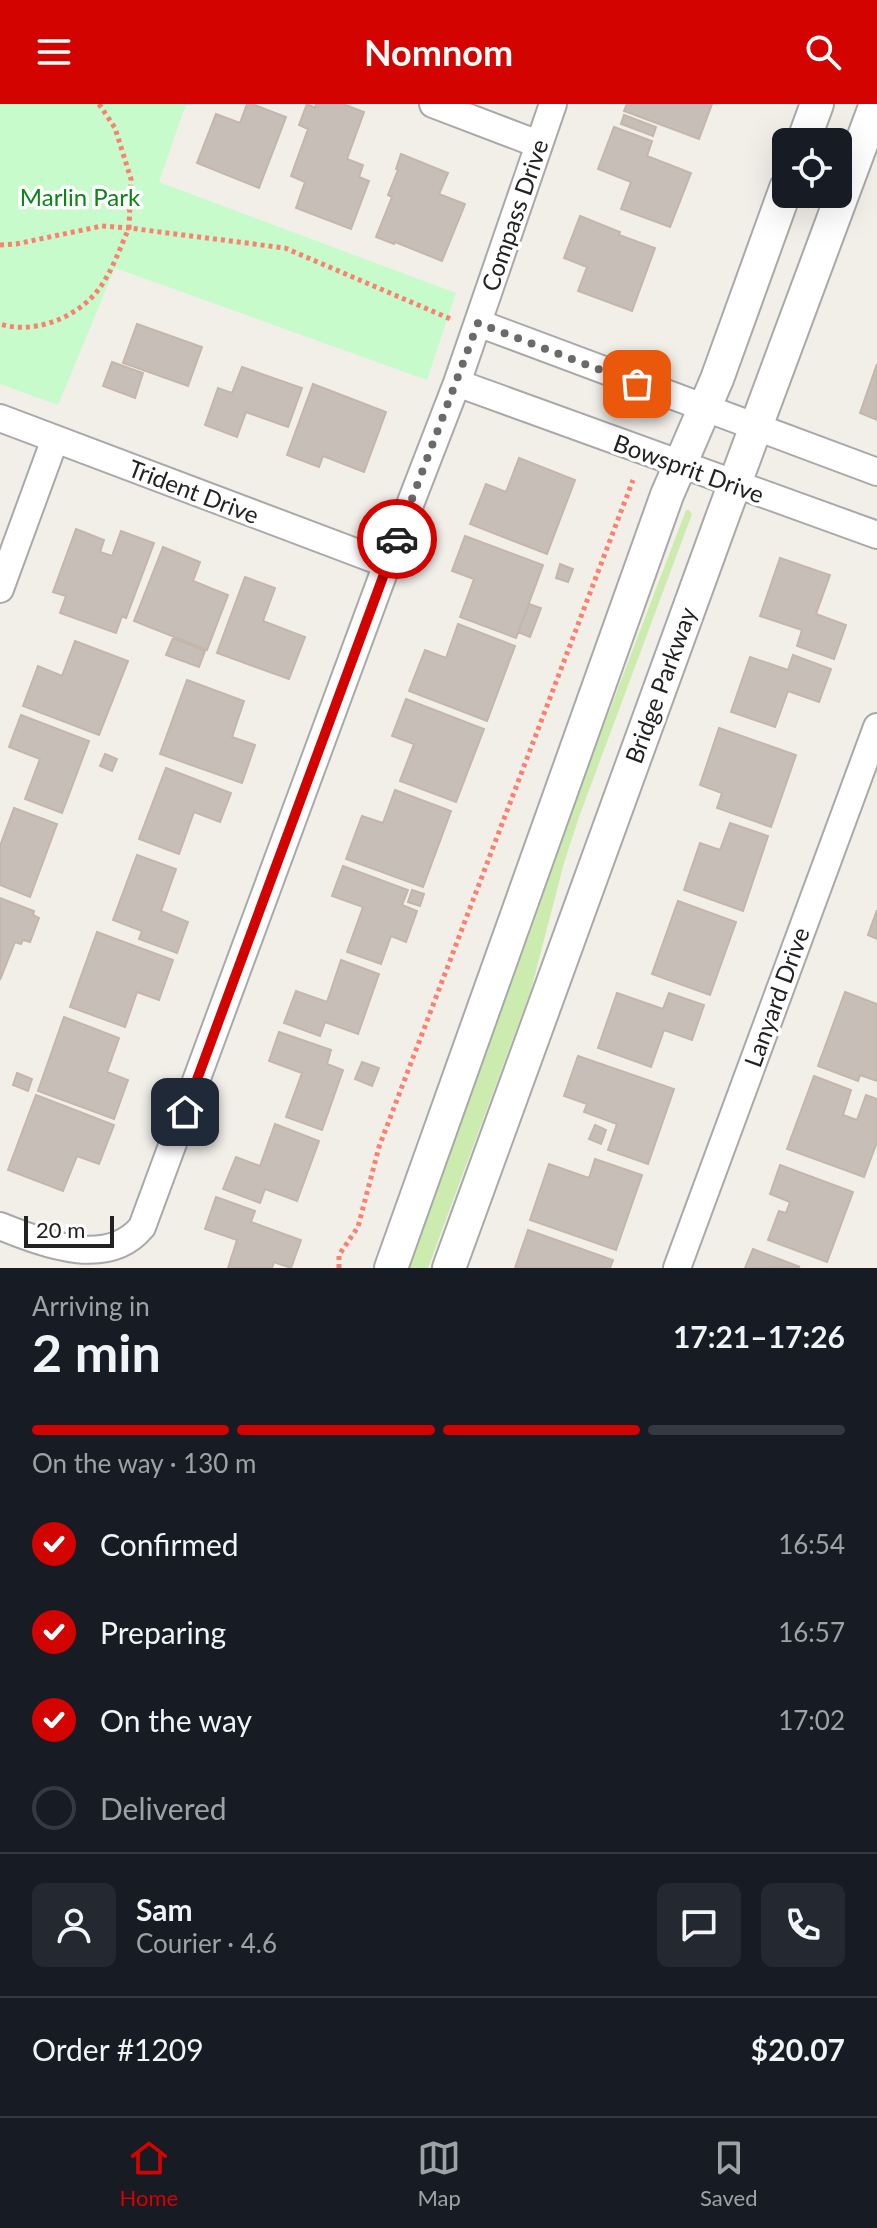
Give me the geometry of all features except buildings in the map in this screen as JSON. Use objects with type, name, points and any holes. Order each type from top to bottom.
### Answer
[{"type":"street","points":[[433,104],[538,144]]},
{"type":"street","name":"Compass Drive","points":[[0,1226],[71,1255],[92,1258],[106,1257],[120,1251],[134,1241],[142,1227],[457,383],[553,104]]},
{"type":"street","points":[[808,128],[817,104]]},
{"type":"street","name":"Bridge Parkway","points":[[449,1268],[876,104]]},
{"type":"street","points":[[391,1268],[667,495],[705,408],[779,208]]},
{"type":"street","points":[[477,327],[877,472]]},
{"type":"street","name":"Bowsprit Drive","points":[[457,383],[877,535]]},
{"type":"street","name":"Trident Drive","points":[[0,418],[387,564]]},
{"type":"street","points":[[0,589],[55,439]]},
{"type":"street","name":"Lanyard Drive","points":[[677,1268],[877,727]]},
{"type":"path","points":[[0,324],[15,329],[44,325],[74,311],[94,296],[115,261],[129,228],[131,179],[115,128],[99,104]]},
{"type":"path","points":[[0,245],[102,226],[285,248],[477,327]]},
{"type":"path","points":[[339,1268],[339,1255],[358,1227],[379,1147],[633,480]]},
{"type":"green space","name":"Marlin Park","points":[[0,104],[186,104],[159,182],[456,293],[427,380],[115,268],[58,405],[0,384]]},
{"type":"green space","points":[[686,510],[692,514],[564,863],[531,990],[428,1268],[405,1268],[604,725]]},
{"type":"way so far","points":[[397,539],[478,323],[637,384]]},
{"type":"route","points":[[185,1112],[397,539]]}]
